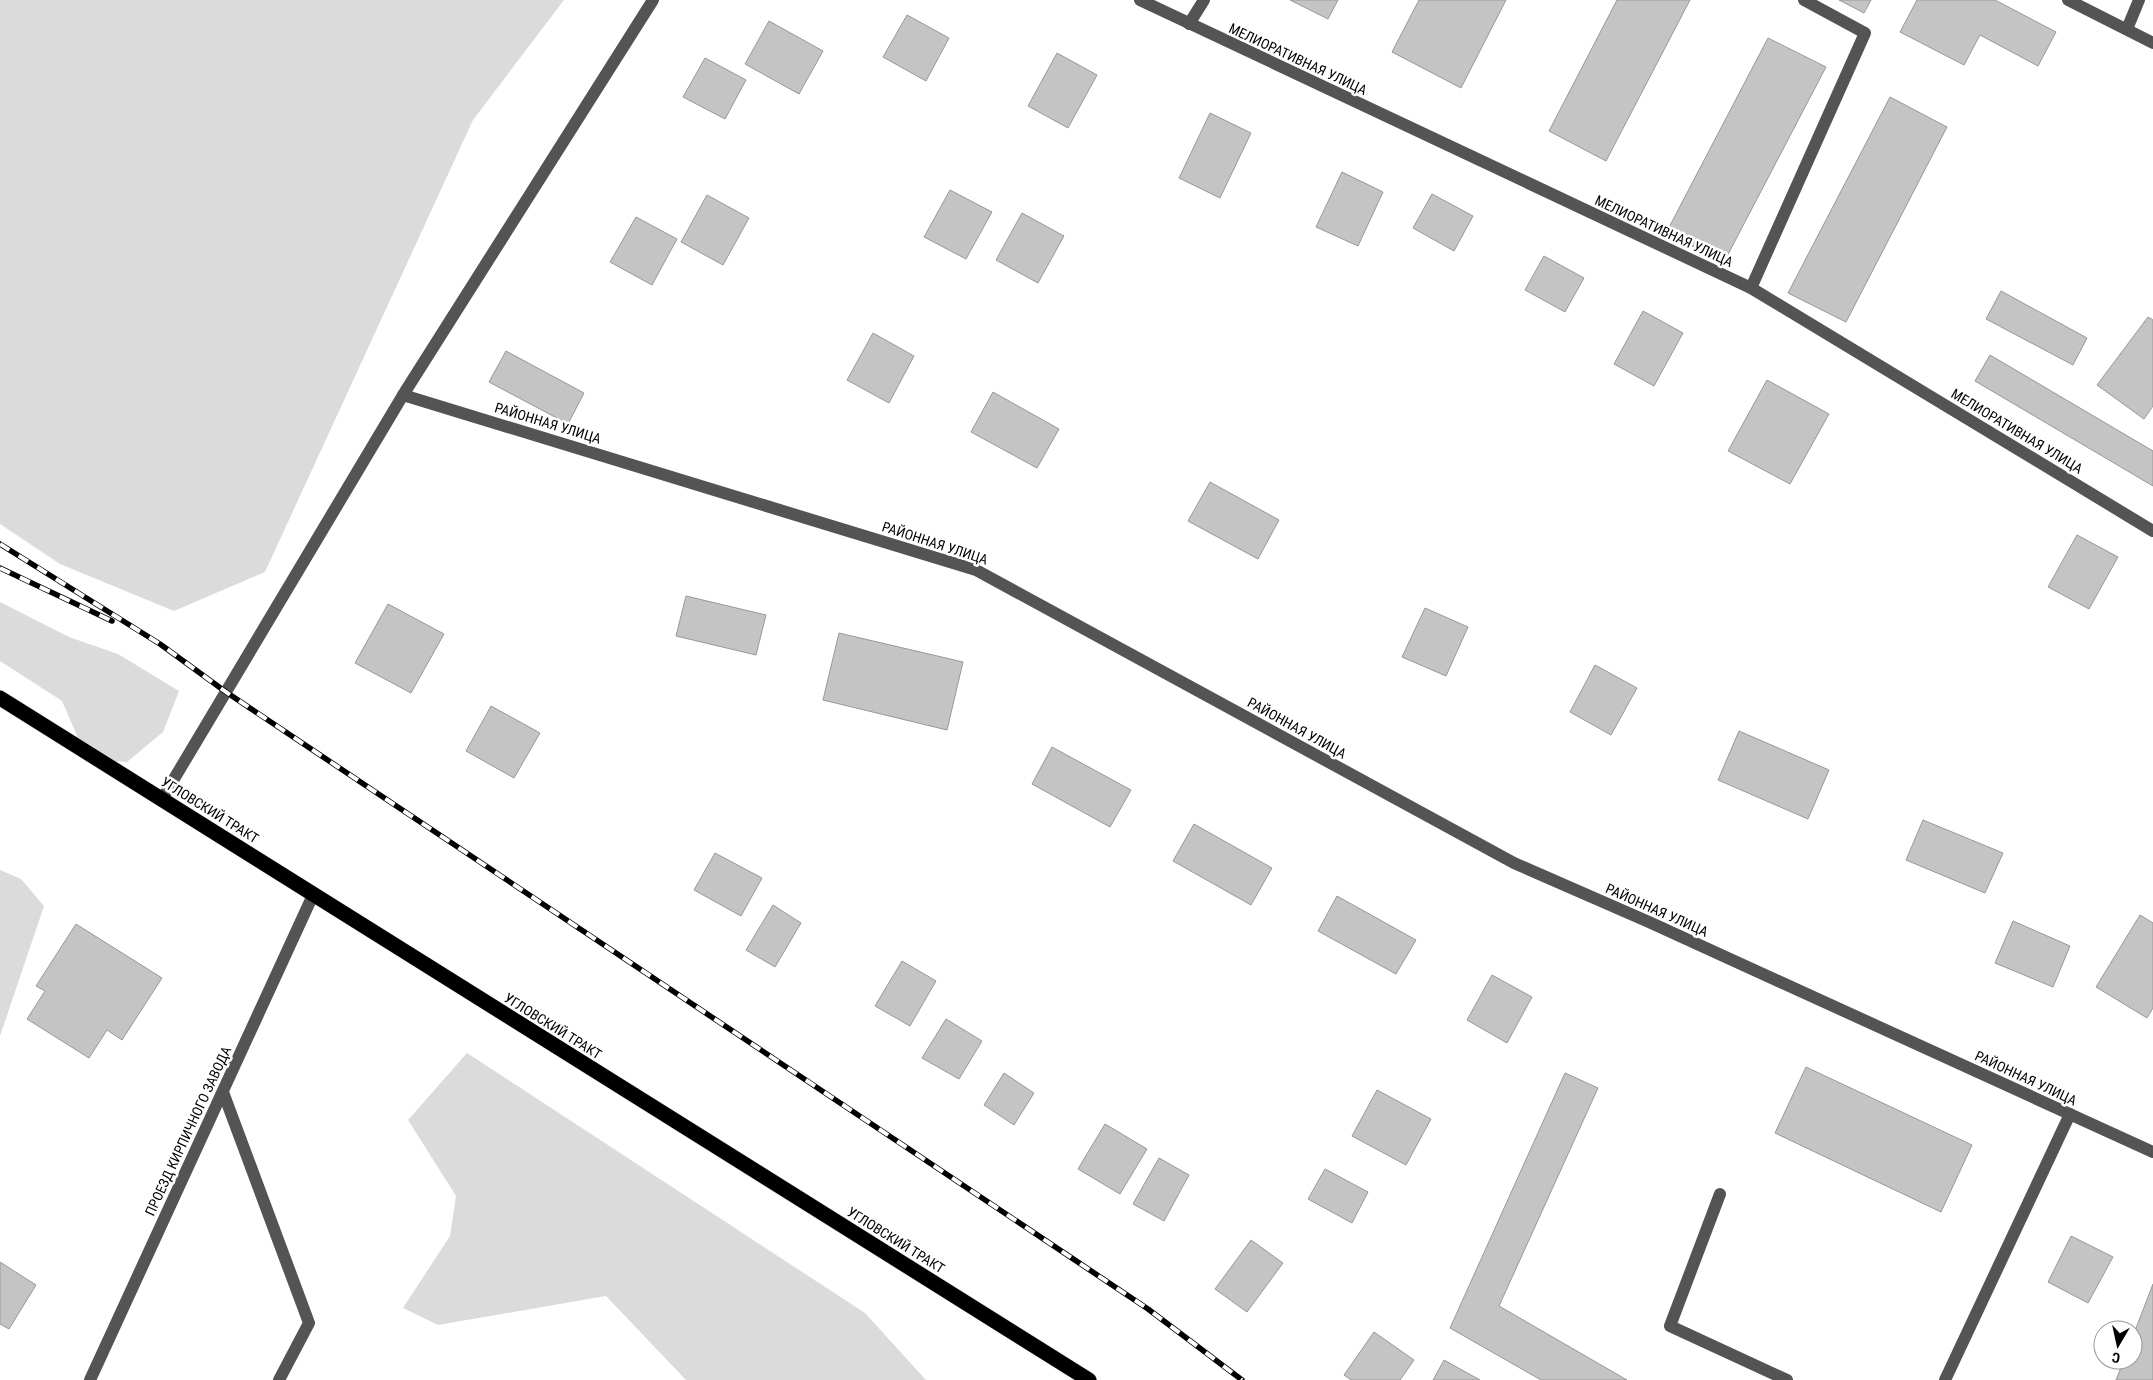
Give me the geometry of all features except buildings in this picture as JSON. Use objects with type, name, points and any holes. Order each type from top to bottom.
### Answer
[{"type":"highway","name":"УГЛОВСКИЙ ТРАКТ","points":[[0,698],[1089,1380]]},
{"type":"street","points":[[162,799],[403,395],[653,0]]},
{"type":"street","name":"МЕЛИОРАТИВНАЯ УЛИЦА","points":[[1140,0],[1751,288],[2153,530]]},
{"type":"street","points":[[1189,24],[1204,0]]},
{"type":"street","points":[[1751,288],[1865,33],[1804,0]]},
{"type":"street","points":[[2068,0],[2153,43]]},
{"type":"street","points":[[2127,29],[2139,0]]},
{"type":"street","name":"РАЙОННАЯ УЛИЦА","points":[[403,395],[976,570],[1514,863],[1649,922],[2153,1152]]},
{"type":"street","name":"ПРОЕЗД КИРПИЧНОГО ЗАВОДА","points":[[90,1380],[314,895]]},
{"type":"street","points":[[223,1092],[309,1323],[279,1380]]},
{"type":"street","points":[[1945,1380],[2070,1114]]},
{"type":"street","points":[[1720,1194],[1670,1326],[1787,1380]]},
{"type":"shaded area","points":[[0,0],[564,0],[473,120],[265,572],[174,611],[60,564],[0,524]]},
{"type":"shaded area","points":[[0,602],[69,637],[118,654],[179,691],[163,732],[127,762],[114,761],[78,738],[62,701],[0,661]]},
{"type":"shaded area","points":[[0,870],[21,879],[44,906],[0,1036]]},
{"type":"shaded area","points":[[467,1053],[865,1313],[926,1380],[686,1380],[606,1296],[438,1325],[403,1308],[450,1236],[456,1196],[408,1120]]},
{"type":"railway","points":[[0,544],[160,644],[226,692],[1148,1309],[1242,1380]]},
{"type":"railway","points":[[0,568],[112,621]]}]
